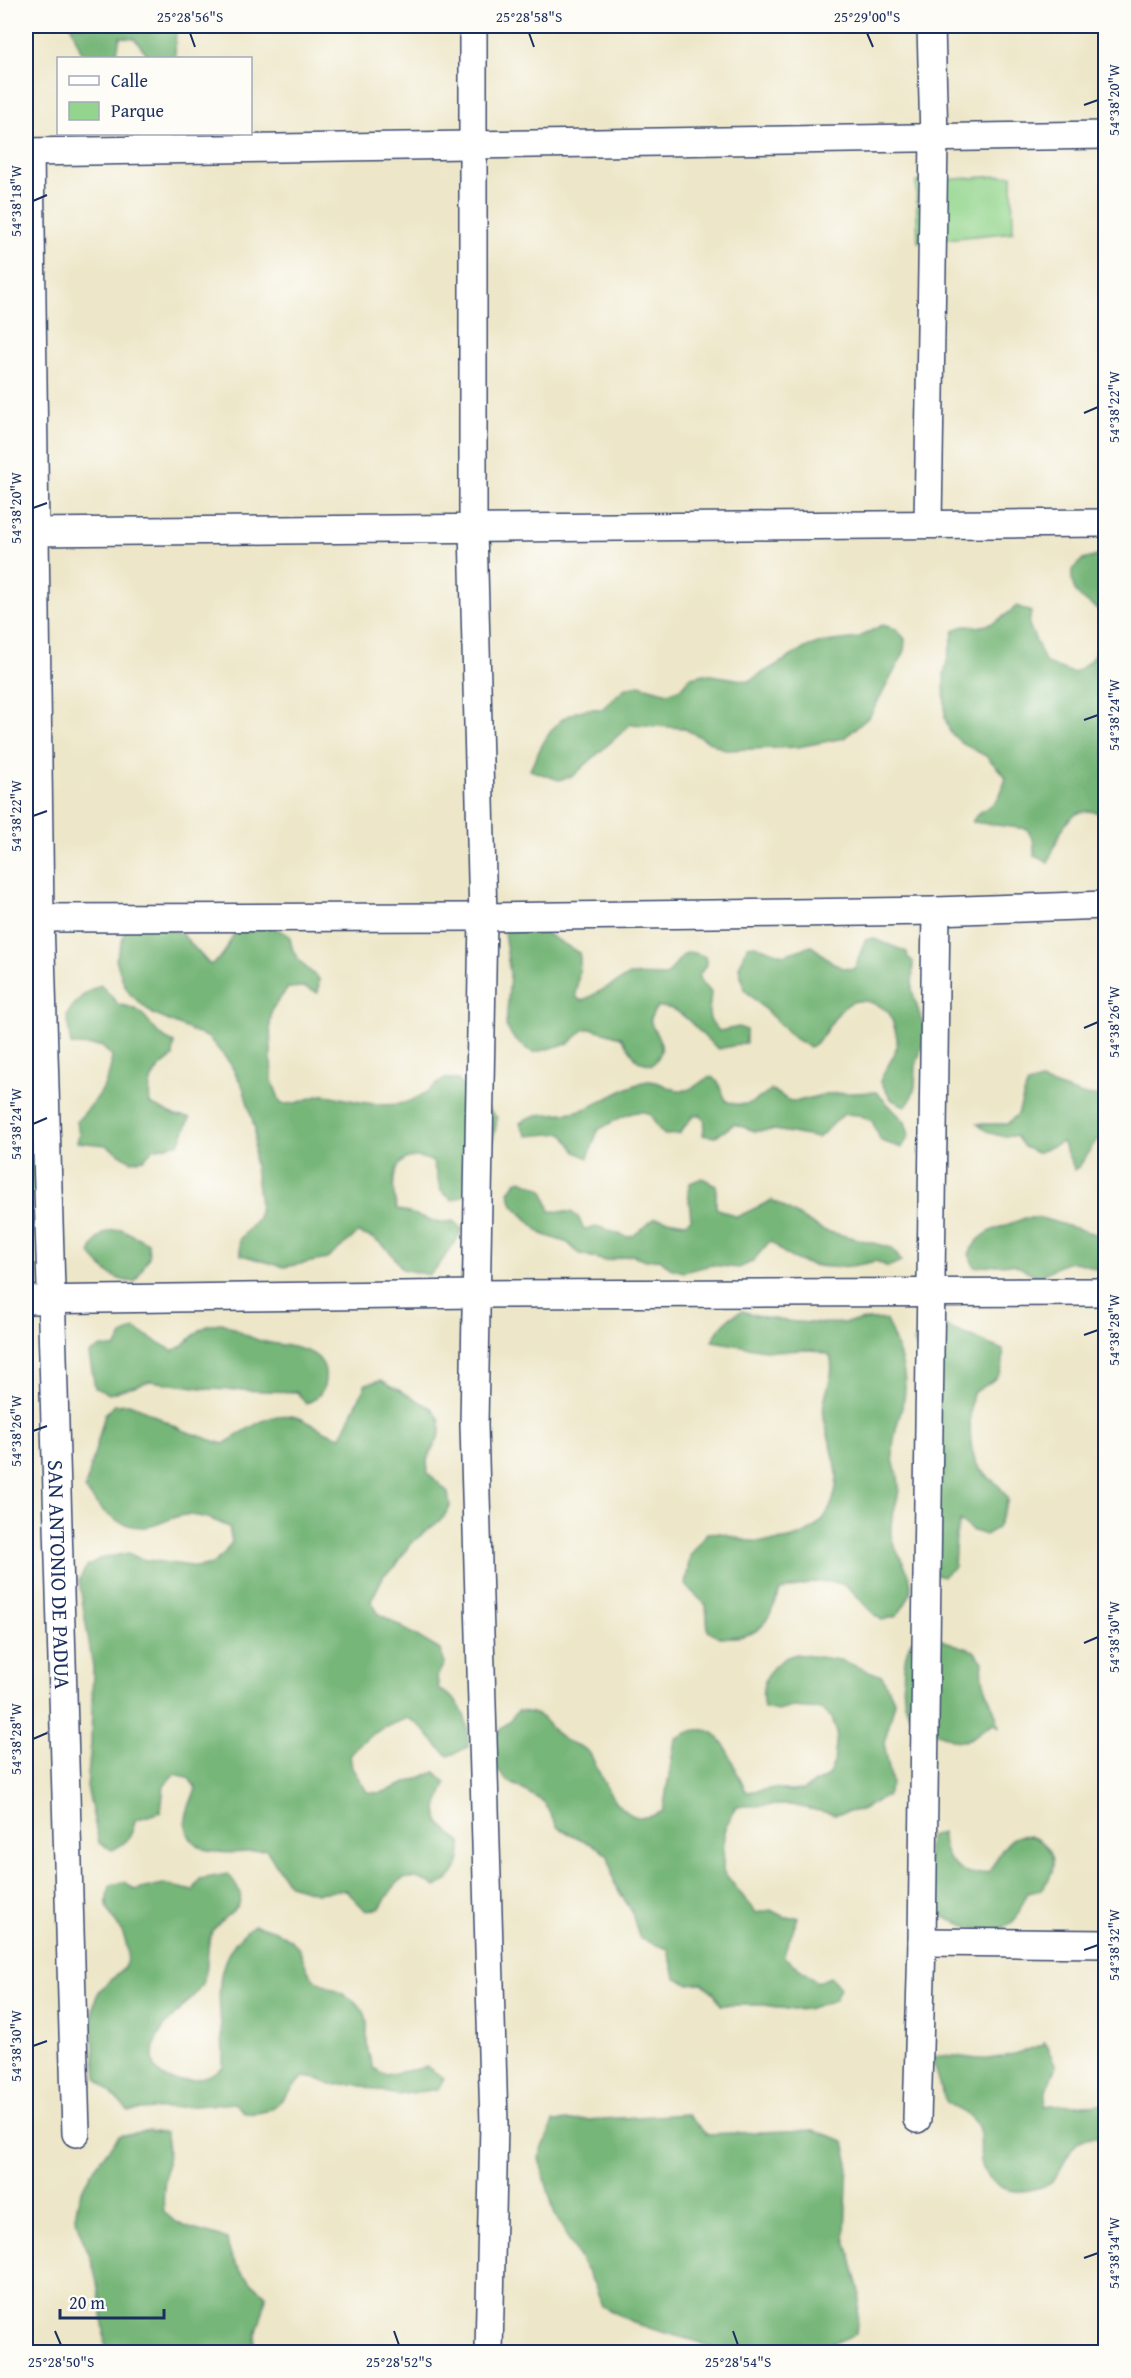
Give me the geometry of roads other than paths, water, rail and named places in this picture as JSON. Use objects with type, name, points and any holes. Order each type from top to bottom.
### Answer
[{"type":"street","points":[[472,26],[473,530],[483,916],[474,1425],[494,2122],[489,2352]]},
{"type":"street","points":[[928,524],[934,138],[931,26]]},
{"type":"street","points":[[28,151],[1106,135]]},
{"type":"street","name":"SAN ANTONIO DE PADUA","points":[[28,151],[29,532],[38,1300],[76,2133]]},
{"type":"street","points":[[29,532],[1106,523]]},
{"type":"street","points":[[33,918],[936,911],[1106,905]]},
{"type":"street","points":[[917,2119],[922,1942],[936,911]]},
{"type":"street","points":[[38,1300],[477,1294],[1106,1292]]},
{"type":"street","points":[[922,1942],[1106,1944]]}]
